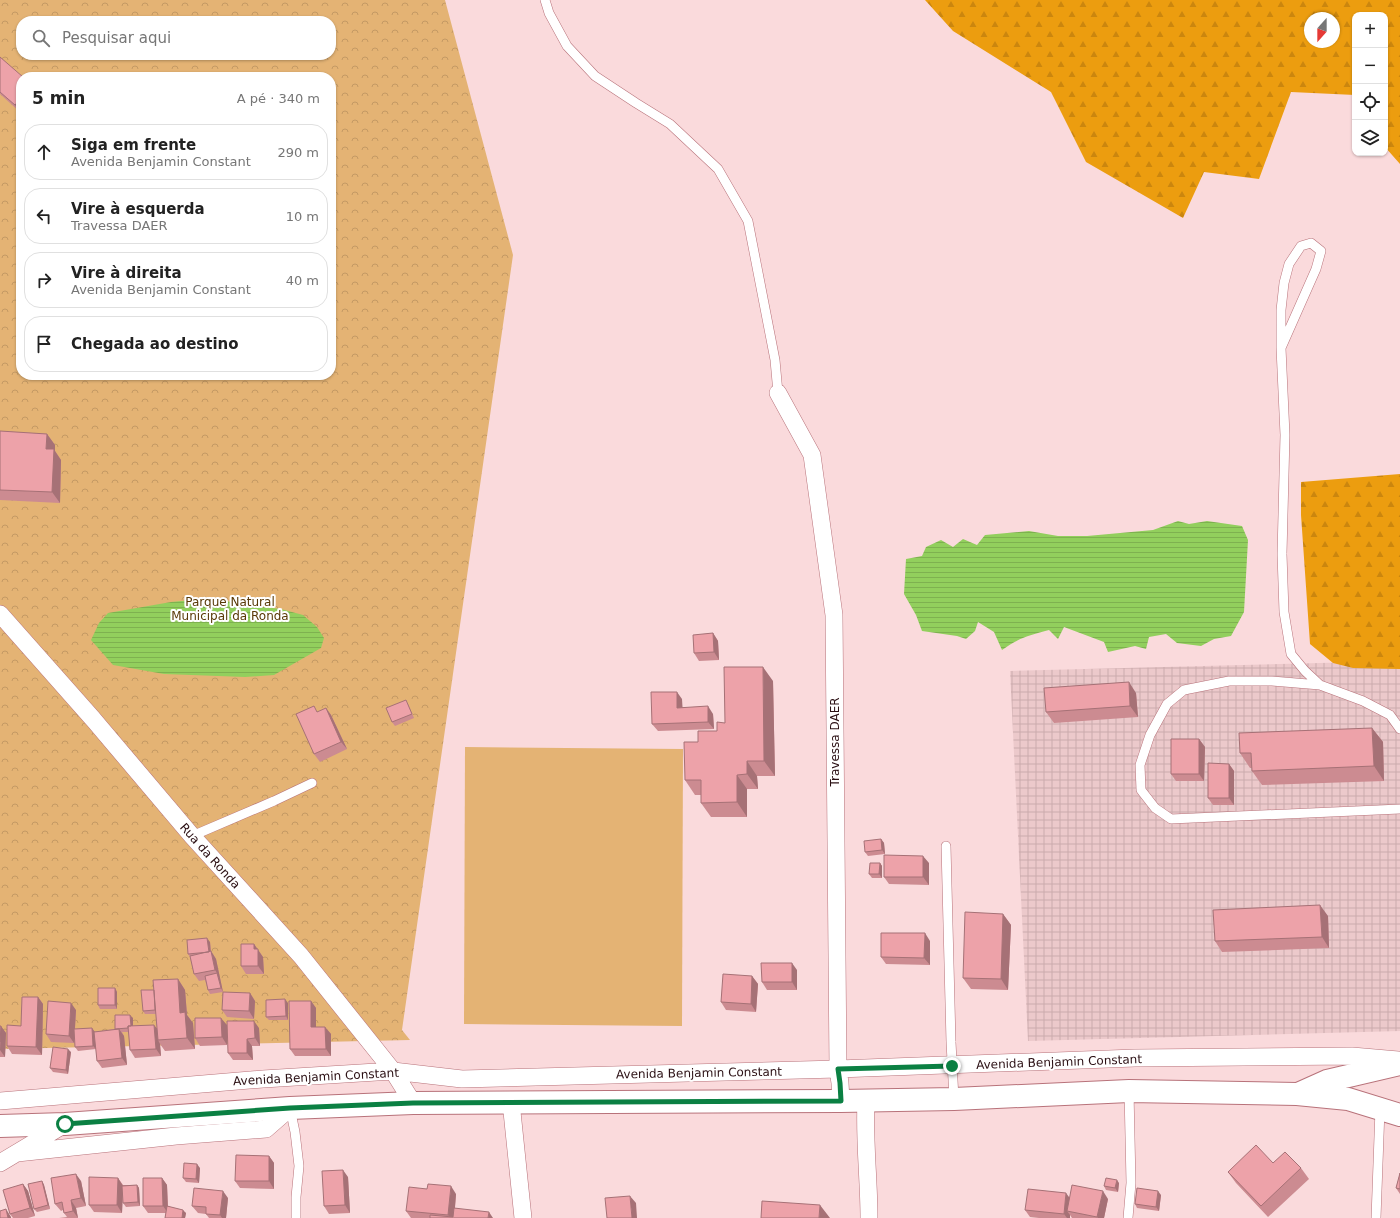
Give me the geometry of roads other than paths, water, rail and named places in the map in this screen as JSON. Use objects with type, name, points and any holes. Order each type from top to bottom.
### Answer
[{"type":"main road","points":[[1297,1094],[1327,1081],[1400,1064]]},
{"type":"main road","points":[[0,1126],[65,1124],[290,1108],[413,1103],[866,1101],[954,1099],[1129,1091],[1297,1094],[1348,1099],[1390,1112]]},
{"type":"street","name":"Travessa DAER","points":[[778,393],[812,455],[834,615],[838,1069],[841,1101]]},
{"type":"street","name":"Rua da Ronda","points":[[0,614],[93,719],[192,836],[301,956],[393,1070],[413,1103]]},
{"type":"street","name":"Avenida Benjamin Constant","points":[[0,1101],[263,1079],[393,1070],[462,1079],[952,1066],[1143,1058],[1352,1056],[1400,1060]]},
{"type":"street","points":[[866,1101],[865,1120],[869,1193],[868,1218]]},
{"type":"street","points":[[511,1102],[523,1218]]},
{"type":"street","points":[[17,1153],[266,1129],[290,1108]]},
{"type":"street","points":[[0,1163],[65,1124]]},
{"type":"lane","points":[[545,0],[549,13],[567,46],[595,76],[636,104],[670,124],[718,169],[748,221],[775,360],[778,393]]},
{"type":"lane","points":[[1281,348],[1316,270],[1321,251],[1311,242],[1301,246],[1289,264],[1284,283],[1281,310],[1281,348],[1285,435],[1282,554],[1284,612],[1291,654],[1305,671],[1320,684]]},
{"type":"lane","points":[[1400,729],[1390,715],[1363,701],[1320,684],[1272,681],[1229,681],[1184,690],[1167,704],[1150,735],[1140,765],[1141,790],[1154,808],[1171,819],[1400,809]]},
{"type":"lane","points":[[192,836],[274,801],[312,782]]},
{"type":"lane","points":[[946,846],[954,1099]]},
{"type":"lane","points":[[1128,1218],[1131,1184],[1129,1091]]},
{"type":"lane","points":[[290,1108],[295,1132],[299,1166],[296,1197],[296,1218]]},
{"type":"lane","points":[[1376,1218],[1390,1112]]},
{"type":"park label","name":"Parque Natural Municipal da Ronda","points":[[230,609]]}]
